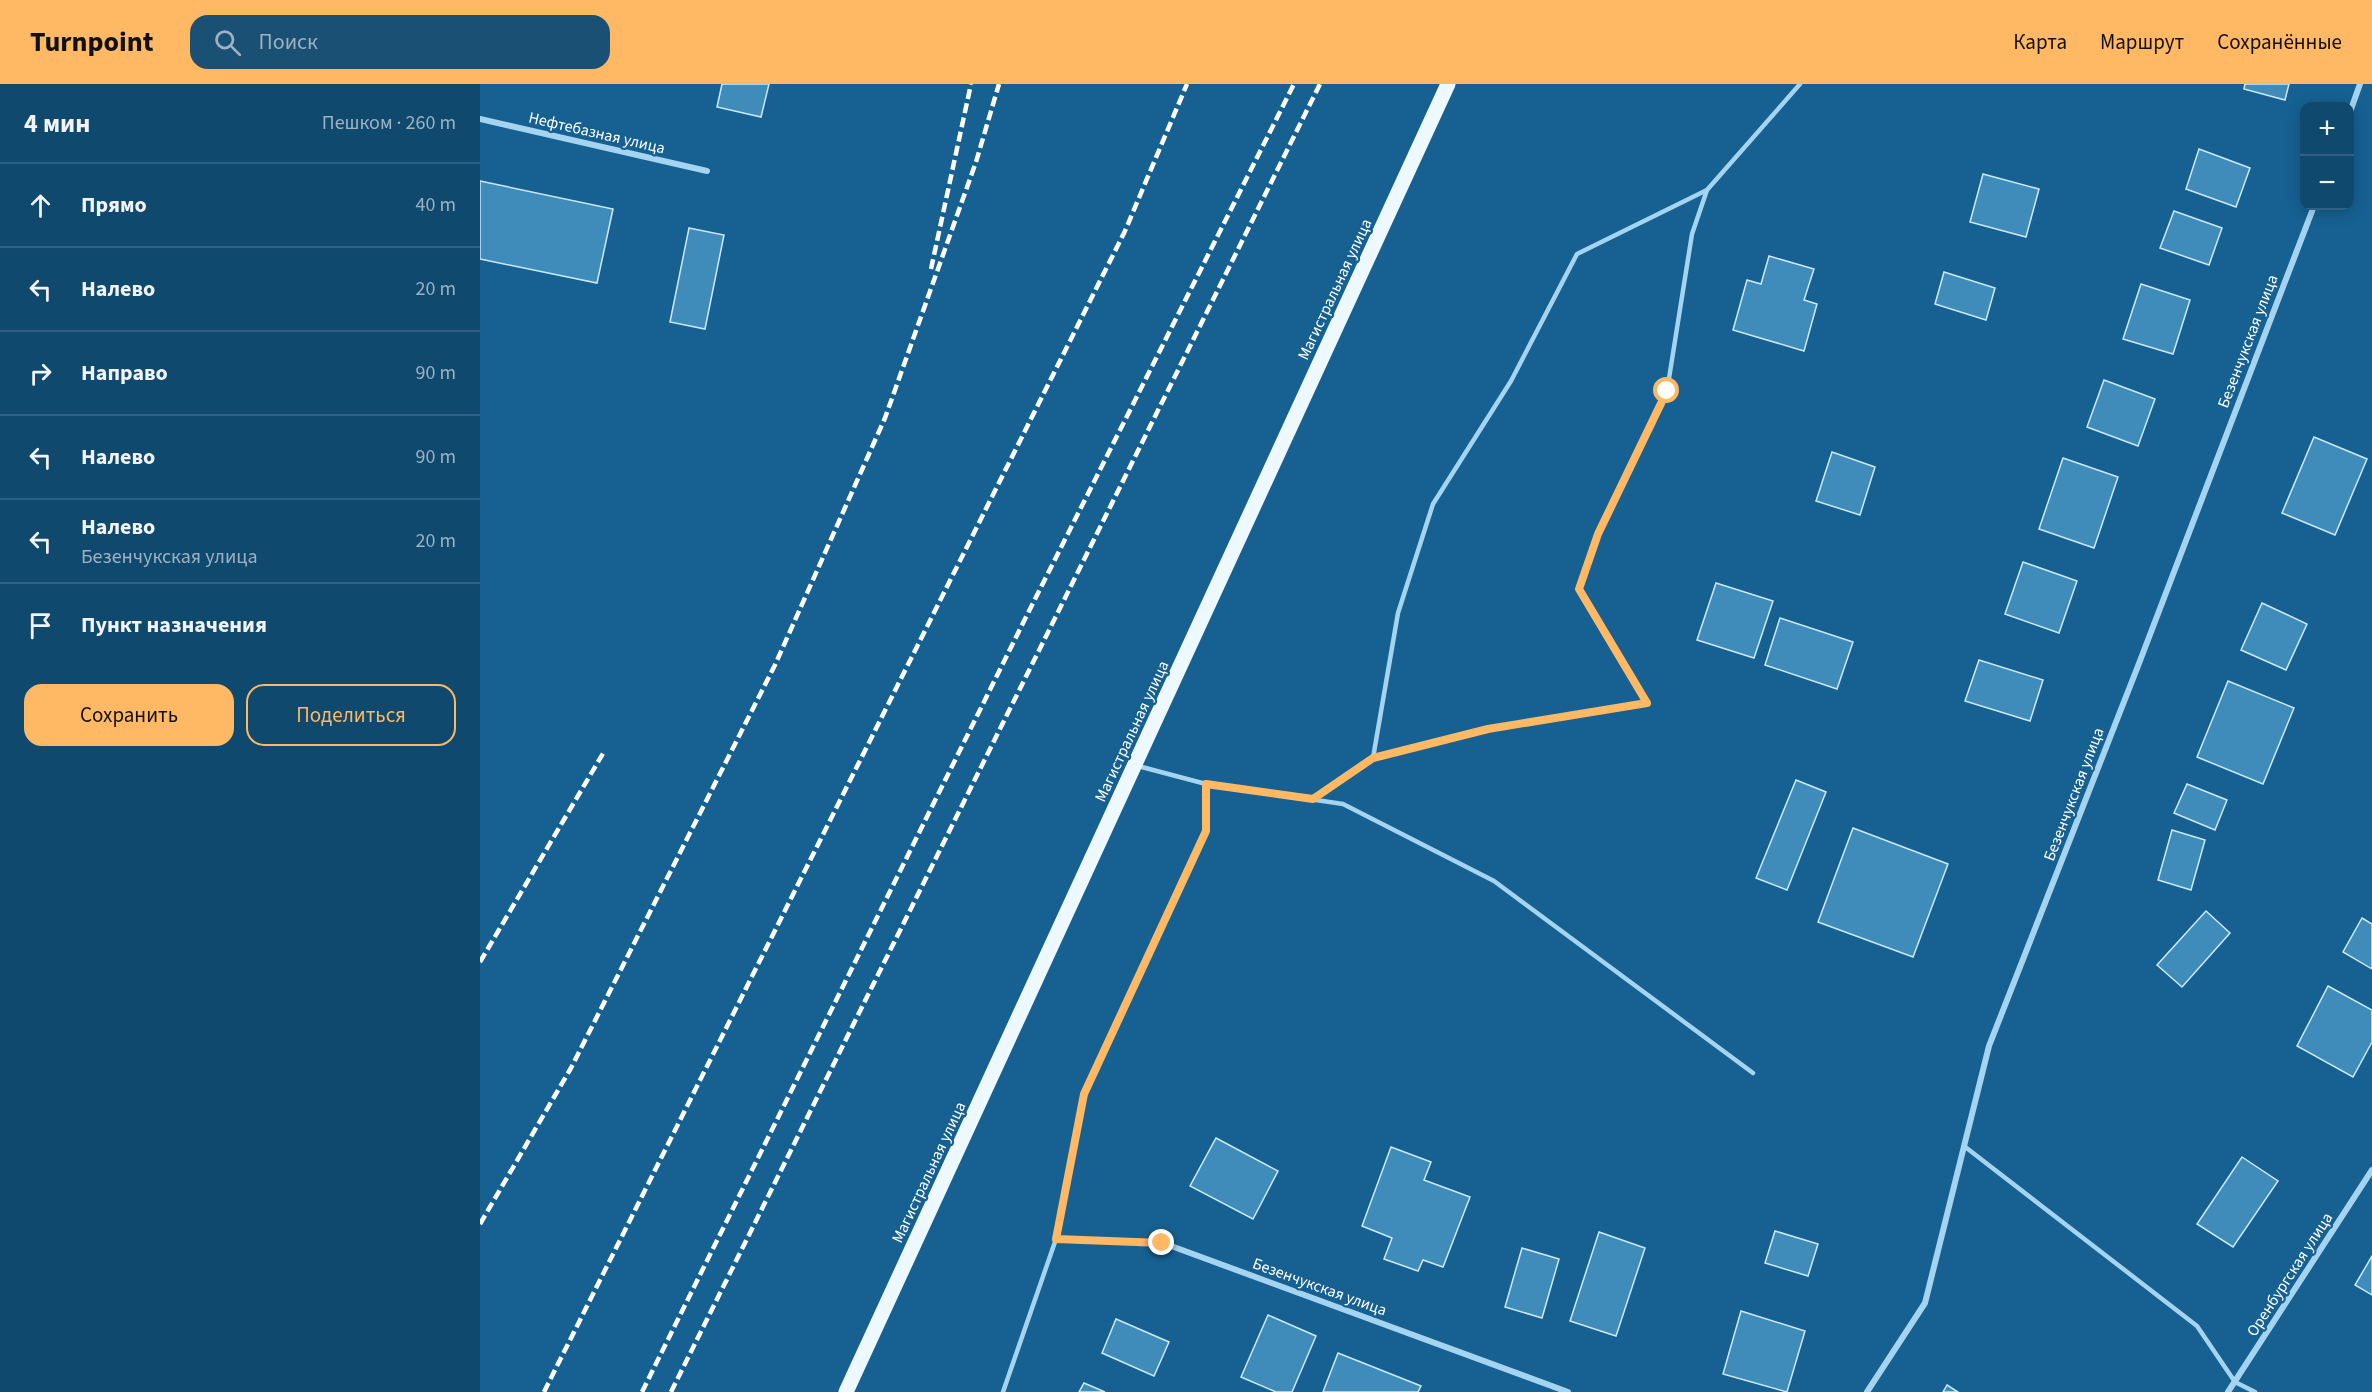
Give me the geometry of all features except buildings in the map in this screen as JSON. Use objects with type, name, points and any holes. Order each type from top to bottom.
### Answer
[{"type":"main road","name":"Магистральная улица","points":[[846,1392],[1448,84]]},
{"type":"street","points":[[2353,102],[2360,84]]},
{"type":"street","name":"Нефтебазная улица","points":[[480,120],[707,171]]},
{"type":"street","name":"Безенчукская улица","points":[[1867,1392],[1925,1303],[1989,1046],[2138,666],[2312,210]]},
{"type":"street","name":"Оренбургская улица","points":[[2228,1392],[2372,1170]]},
{"type":"street","name":"Безенчукская улица","points":[[1056,1239],[1162,1243],[1568,1392]]},
{"type":"lane","points":[[1313,799],[1373,758],[1488,729],[1647,703],[1579,589],[1598,534],[1667,391],[1692,234],[1707,190],[1800,84]]},
{"type":"lane","points":[[1373,758],[1398,613],[1433,504],[1511,381],[1577,254],[1707,190]]},
{"type":"lane","points":[[1135,765],[1206,784],[1343,804],[1494,881],[1753,1073]]},
{"type":"lane","points":[[1003,1392],[1056,1239],[1084,1094],[1206,831],[1206,784]]},
{"type":"lane","points":[[1964,1146],[2197,1326],[2235,1382],[2255,1392]]},
{"type":"railway","points":[[931,269],[971,84]]},
{"type":"railway","points":[[480,1224],[571,1068],[775,665],[885,418],[976,162],[999,84]]},
{"type":"railway","points":[[544,1392],[1125,231],[1187,84]]},
{"type":"railway","points":[[642,1392],[1023,623],[1294,84]]},
{"type":"railway","points":[[671,1392],[1320,84]]},
{"type":"railway","points":[[480,962],[605,750]]},
{"type":"route","points":[[1162,1243],[1056,1239],[1084,1094],[1206,831],[1206,784],[1313,799],[1373,758],[1488,729],[1647,703],[1579,589],[1598,534],[1667,391]]}]
